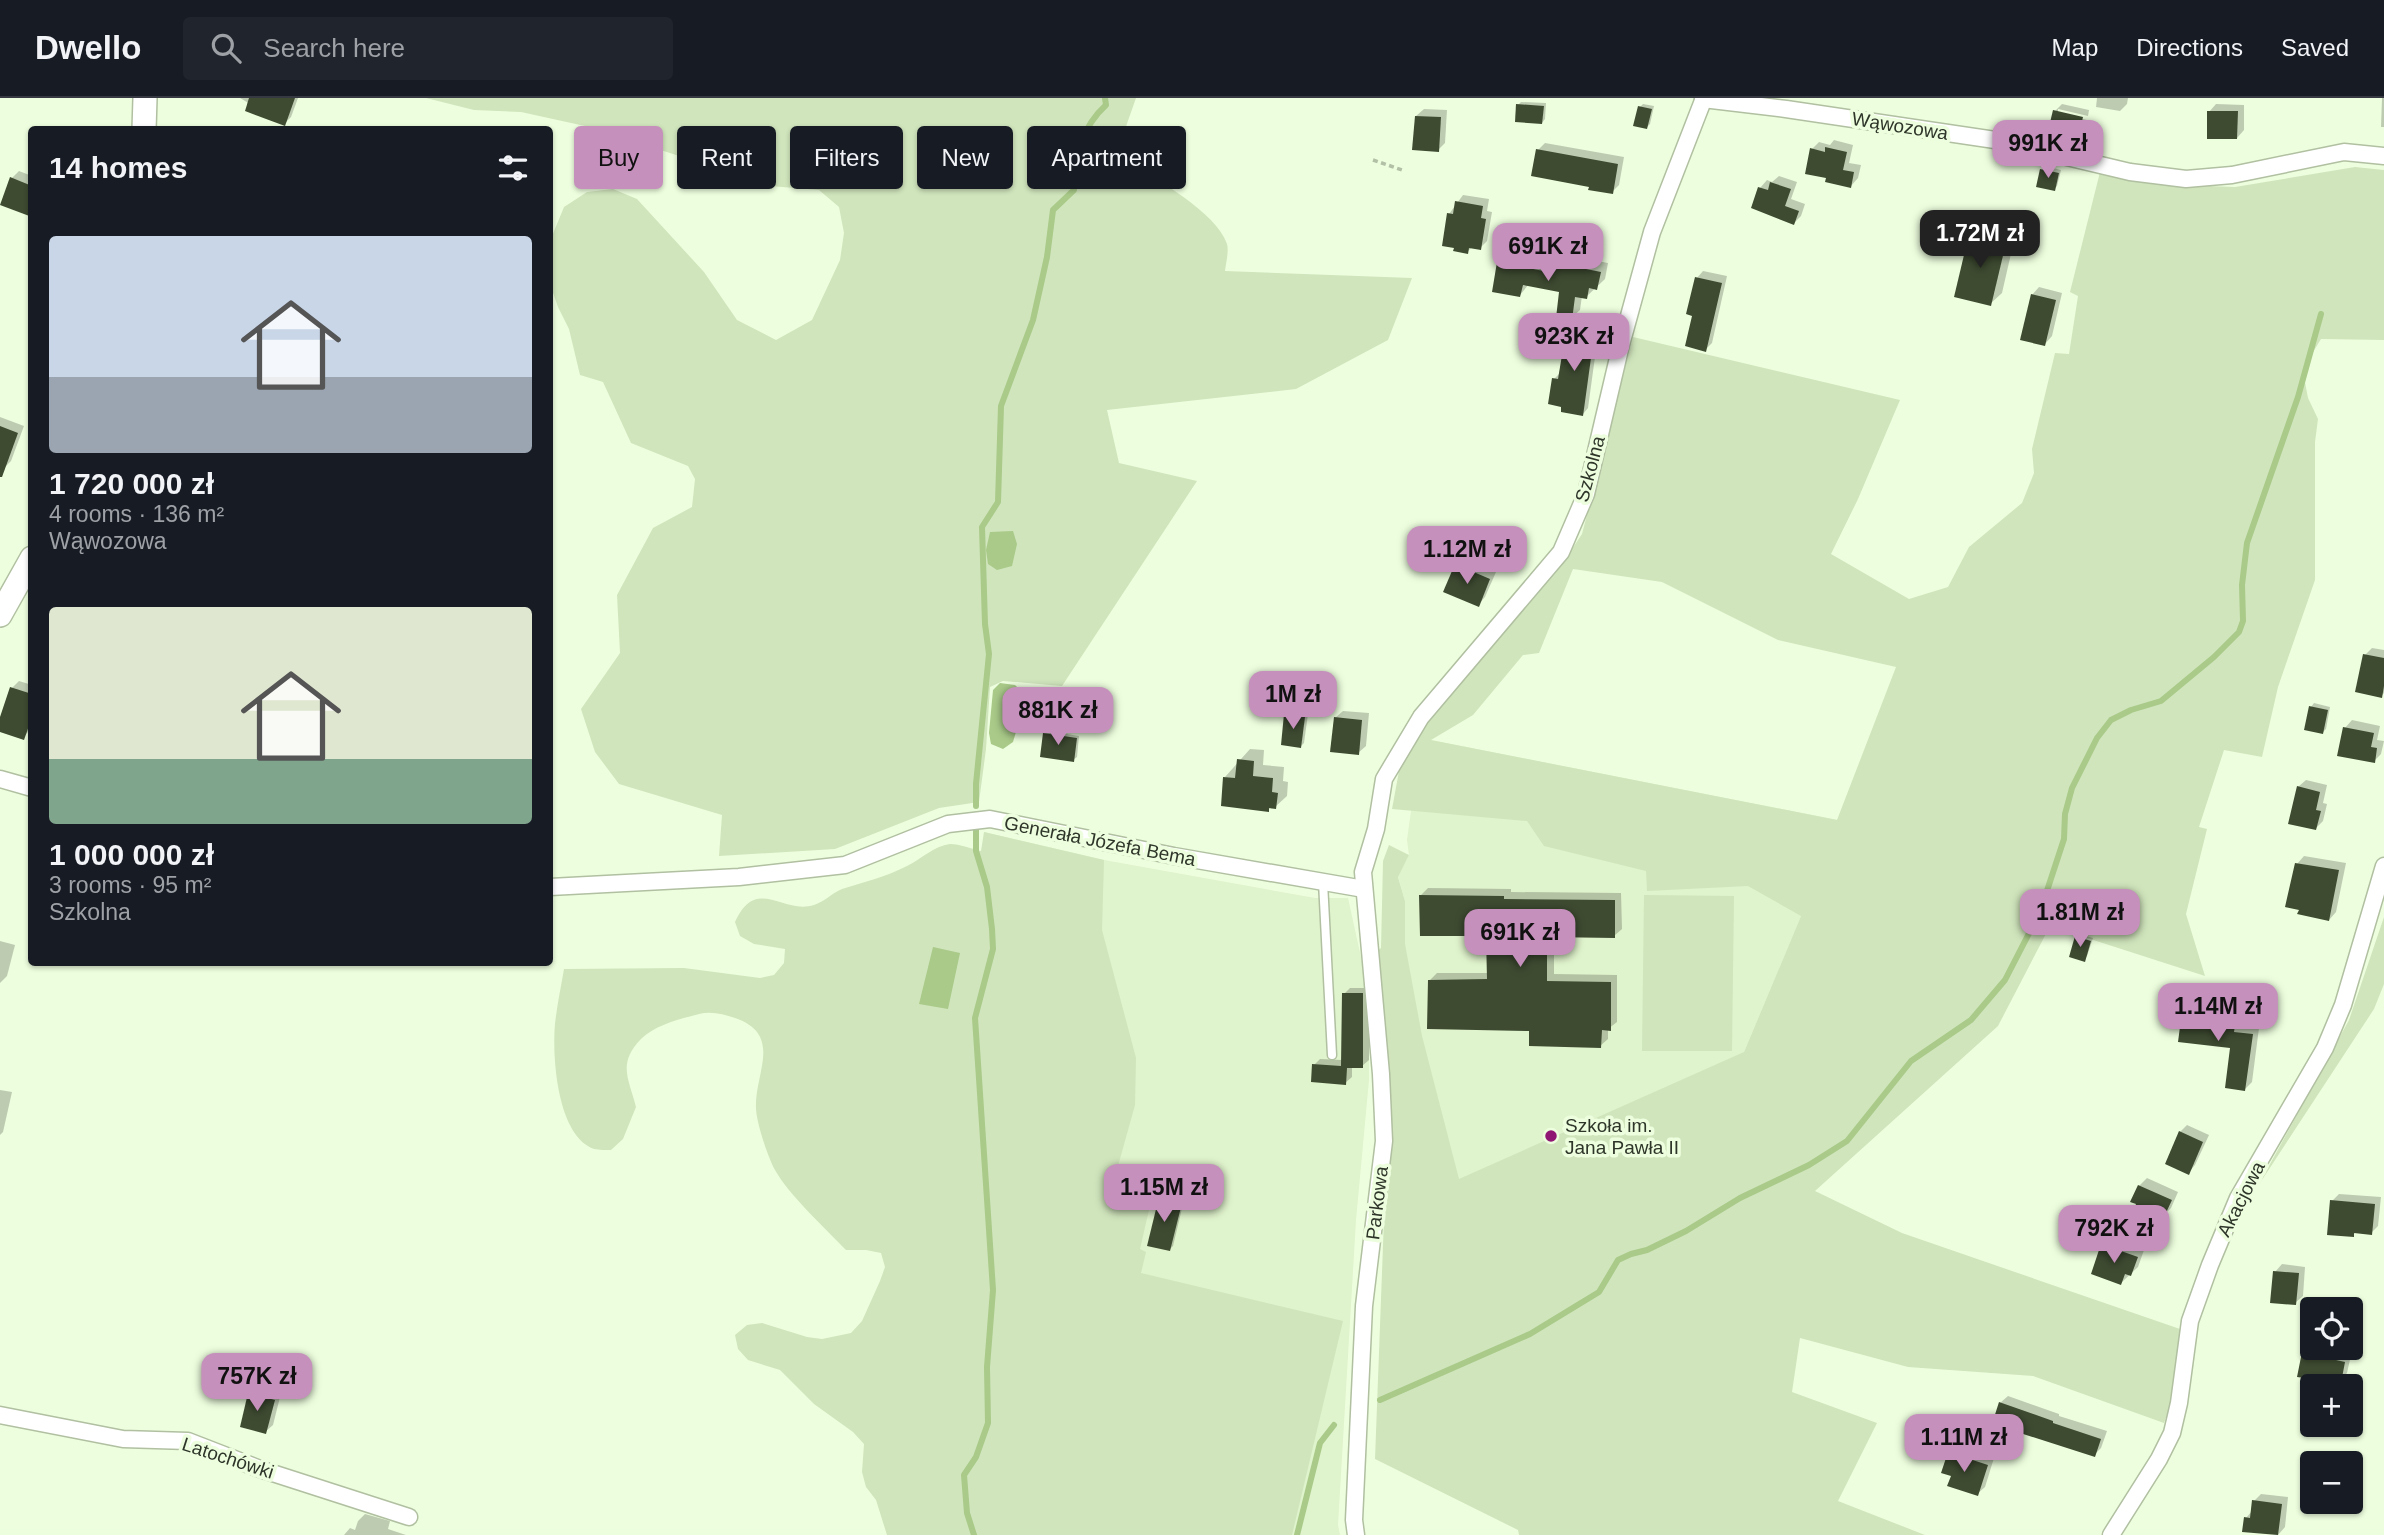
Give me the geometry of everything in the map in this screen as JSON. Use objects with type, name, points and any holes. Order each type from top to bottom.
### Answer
[{"type":"street","points":[[144,126],[145,98]]},
{"type":"street","name":"Wąwozowa","points":[[1704,99],[1786,108],[1995,140],[2130,173],[2186,180],[2241,174],[2344,152],[2384,156]]},
{"type":"street","name":"Szkolna","points":[[1363,872],[1376,830],[1384,779],[1421,717],[1561,552],[1586,494],[1621,345],[1652,232],[1704,99]]},
{"type":"street","points":[[0,615],[28,565]]},
{"type":"street","points":[[0,779],[28,787]]},
{"type":"street","name":"Generała Józefa Bema","points":[[553,887],[739,877],[845,865],[948,824],[990,819],[1174,856],[1364,889]]},
{"type":"street","name":"Akacjowa","points":[[2111,1535],[2160,1459],[2172,1433],[2179,1403],[2190,1321],[2207,1273],[2238,1198],[2325,1048],[2343,1005],[2384,866]]},
{"type":"street","name":"Parkowa","points":[[1356,1535],[1354,1520],[1364,1307],[1384,1141],[1381,1074],[1363,872]]},
{"type":"street","name":"Latochówki","points":[[0,1415],[123,1439],[188,1441],[260,1469],[409,1517]]},
{"type":"lane","points":[[1323,882],[1332,1055]]},
{"type":"path","points":[[1373,160],[1405,171]]},
{"type":"shaded area","points":[[426,98],[1136,98],[1126,126],[1027,126],[1027,189],[1172,189],[1198,208],[1221,232],[1227,244],[1225,271],[1412,278],[1388,340],[1296,389],[1107,410],[1119,463],[1197,481],[1062,686],[1003,681],[990,687],[979,802],[939,808],[835,849],[719,856],[722,815],[619,784],[595,752],[581,709],[620,653],[617,595],[653,528],[692,507],[695,479],[688,466],[631,443],[603,382],[580,375],[569,329],[553,293],[553,234],[564,207],[587,192],[613,189],[637,199],[704,272],[737,320],[776,340],[812,320],[840,260],[844,233],[839,207],[819,190],[807,189],[903,189],[903,126],[790,126],[790,188],[776,186],[776,126],[677,126],[677,155],[663,151],[663,126],[585,126],[521,112],[474,110]]},
{"type":"shaded area","points":[[2355,167],[2384,170],[2384,340],[2321,339],[2310,357],[2304,377],[2308,398],[2318,419],[2315,442],[2315,580],[2278,687],[2262,757],[2224,750],[2199,827],[2207,829],[2186,914],[2205,976],[2050,926],[1998,1026],[1815,1191],[1902,1233],[2180,1329],[2173,1396],[2164,1423],[2033,1376],[1908,1367],[1800,1338],[1792,1392],[1877,1423],[1838,1501],[1925,1535],[1519,1535],[1518,1530],[1375,1459],[1387,1139],[1376,952],[1381,948],[1383,861],[1389,845],[1409,855],[1398,877],[1405,901],[1405,944],[1422,1036],[1459,1179],[1744,1052],[1801,916],[1748,886],[1647,891],[1646,871],[1544,846],[1527,821],[1392,809],[1399,771],[1418,734],[1560,567],[1582,534],[1633,337],[1900,400],[1858,499],[1831,554],[1909,599],[1948,587],[1969,547],[2022,503],[2034,473],[2032,449],[2055,353],[2069,354],[2078,296],[2070,292],[2100,172],[2183,185],[2235,187]],"holes":[[[1573,569],[1662,582],[1778,640],[1896,667],[1837,820],[1431,740],[1473,715],[1523,655],[1539,653]]]},
{"type":"shaded area","points":[[1013,531],[1017,544],[1012,566],[997,570],[988,564],[986,550],[990,532]]},
{"type":"shaded area","points":[[1000,683],[1015,685],[1023,692],[1013,742],[1003,749],[991,744],[989,733],[993,690]]},
{"type":"shaded area","name":"Szkoła im. Jana Pawła II","points":[[1430,740],[1838,820],[1744,1052],[1385,1378],[1405,901],[1398,876],[1409,855],[1407,840],[1411,811]]},
{"type":"shaded area","points":[[984,832],[1104,860],[1315,898],[1348,898],[1369,994],[1369,1080],[1356,1220],[1338,1525],[1340,1535],[1079,1535]]},
{"type":"shaded area","points":[[984,832],[1104,860],[1102,930],[1136,1058],[1135,1105],[1118,1166],[1126,1179],[1154,1188],[1140,1249],[1146,1252],[1141,1273],[1343,1321],[1292,1535],[887,1535],[876,1500],[866,1487],[862,1472],[864,1444],[853,1432],[814,1404],[780,1370],[748,1360],[738,1349],[735,1335],[747,1325],[762,1323],[822,1339],[851,1333],[862,1321],[885,1267],[881,1253],[846,1250],[798,1200],[775,1170],[763,1141],[756,1109],[763,1057],[759,1034],[750,1025],[735,1018],[708,1013],[668,1023],[653,1030],[641,1039],[629,1056],[628,1080],[636,1107],[623,1139],[611,1150],[594,1149],[582,1141],[572,1128],[565,1112],[556,1074],[554,1038],[564,969],[684,968],[760,978],[774,975],[784,963],[785,949],[754,944],[740,936],[735,922],[743,908],[752,901],[771,900],[802,907],[814,905],[842,889],[899,870],[944,845],[958,845],[981,851]]},
{"type":"shaded area","points":[[1644,895],[1734,896],[1732,1051],[1642,1051]]},
{"type":"shaded area","points":[[2384,917],[2384,984],[2374,1009],[2258,1186],[2349,1020]]},
{"type":"shaded area","points":[[933,947],[960,953],[948,1009],[919,1004]]},
{"type":"building","points":[[249,98],[295,98],[285,126],[245,111]]},
{"type":"building","points":[[1516,104],[1544,106],[1542,124],[1515,122]]},
{"type":"building","points":[[1638,106],[1652,109],[1647,129],[1633,126]]},
{"type":"building","points":[[2053,110],[2083,117],[2078,138],[2048,131]]},
{"type":"building","points":[[2207,111],[2238,111],[2237,139],[2207,139]]},
{"type":"building","points":[[1415,116],[1441,117],[1439,152],[1412,150]]},
{"type":"building","points":[[1825,147],[1847,152],[1843,170],[1854,172],[1851,188],[1825,182],[1826,178],[1805,174],[1810,148],[1825,152]]},
{"type":"building","points":[[1536,149],[1618,164],[1613,194],[1531,176]]},
{"type":"building","points":[[2040,169],[2059,173],[2055,191],[2036,187]]},
{"type":"building","points":[[10,177],[28,184],[28,216],[0,205]]},
{"type":"building","points":[[1770,182],[1791,189],[1785,206],[1799,211],[1794,225],[1751,208],[1758,187],[1768,190]]},
{"type":"building","points":[[1455,201],[1483,206],[1481,218],[1486,219],[1481,250],[1469,248],[1468,254],[1442,246],[1447,213],[1453,214]]},
{"type":"building","points":[[1969,234],[2006,243],[1991,306],[1954,297]]},
{"type":"building","points":[[1497,262],[1549,272],[1551,262],[1601,272],[1597,290],[1589,288],[1587,299],[1575,297],[1572,320],[1556,318],[1559,292],[1523,285],[1520,297],[1492,292]]},
{"type":"building","points":[[1695,277],[1722,283],[1706,352],[1685,346],[1692,316],[1686,314]]},
{"type":"building","points":[[2031,294],[2056,300],[2045,346],[2020,340]]},
{"type":"building","points":[[1566,331],[1599,337],[1596,359],[1591,358],[1583,416],[1561,412],[1561,407],[1548,404],[1552,378],[1558,379]]},
{"type":"building","points":[[0,426],[18,433],[2,477],[0,477]]},
{"type":"building","points":[[1455,564],[1490,579],[1479,607],[1443,592]]},
{"type":"building","points":[[2363,654],[2384,658],[2382,698],[2355,692]]},
{"type":"building","points":[[10,687],[28,693],[28,728],[24,740],[0,732],[0,717]]},
{"type":"building","points":[[2309,706],[2328,710],[2323,734],[2304,730]]},
{"type":"building","points":[[1284,714],[1305,717],[1301,748],[1281,745]]},
{"type":"building","points":[[1334,717],[1362,720],[1359,755],[1330,752]]},
{"type":"building","points":[[2343,727],[2374,733],[2371,747],[2377,748],[2375,763],[2337,756]]},
{"type":"building","points":[[1043,733],[1077,738],[1074,762],[1040,757]]},
{"type":"building","points":[[1237,759],[1254,761],[1253,776],[1273,778],[1272,792],[1278,793],[1276,809],[1269,808],[1269,812],[1221,806],[1223,777],[1235,778]]},
{"type":"building","points":[[2297,786],[2320,792],[2316,810],[2321,811],[2316,830],[2288,824]]},
{"type":"building","points":[[2295,863],[2339,870],[2329,921],[2297,914],[2299,910],[2285,907]]},
{"type":"building","points":[[1419,895],[1615,900],[1615,938],[1547,937],[1547,981],[1611,982],[1611,1031],[1602,1030],[1601,1048],[1529,1046],[1529,1031],[1427,1029],[1428,980],[1487,979],[1486,936],[1420,936]]},
{"type":"building","points":[[2075,936],[2091,941],[2085,962],[2069,957]]},
{"type":"building","points":[[1342,993],[1363,993],[1363,1068],[1347,1068],[1346,1085],[1311,1082],[1312,1064],[1341,1066]]},
{"type":"building","points":[[2183,1004],[2205,1007],[2203,1021],[2235,1025],[2234,1032],[2253,1034],[2245,1091],[2225,1088],[2230,1048],[2178,1042]]},
{"type":"building","points":[[2179,1131],[2203,1142],[2189,1175],[2165,1164]]},
{"type":"building","points":[[2138,1185],[2172,1200],[2164,1217],[2160,1215],[2155,1226],[2131,1216],[2136,1204],[2130,1202]]},
{"type":"building","points":[[1159,1197],[1182,1203],[1170,1251],[1147,1246]]},
{"type":"building","points":[[2330,1200],[2375,1204],[2372,1235],[2327,1235]]},
{"type":"building","points":[[2101,1244],[2138,1257],[2131,1276],[2125,1274],[2121,1285],[2091,1274]]},
{"type":"building","points":[[2273,1271],[2299,1273],[2296,1305],[2270,1303]]},
{"type":"building","points":[[2300,1360],[2345,1362],[2343,1374],[2300,1374],[2300,1377],[2297,1377]]},
{"type":"building","points":[[248,1393],[275,1400],[266,1434],[240,1427]]},
{"type":"building","points":[[1999,1402],[2101,1439],[2095,1457],[1992,1424]]},
{"type":"building","points":[[1948,1452],[1988,1465],[1978,1496],[1947,1486],[1951,1476],[1941,1473]]},
{"type":"building","points":[[2252,1500],[2282,1504],[2278,1535],[2242,1532],[2244,1517],[2250,1518]]},
{"type":"waterway","points":[[976,806],[989,654],[985,624],[982,527],[998,502],[1001,406],[1033,320],[1047,257],[1053,210],[1074,190],[1074,168],[1080,144],[1091,122],[1106,105],[1105,98]]},
{"type":"waterway","points":[[1380,1400],[1530,1334],[1599,1292],[1618,1260],[1647,1250],[1686,1231],[1740,1198],[1809,1165],[1847,1141],[1911,1061],[1971,1020],[2005,980],[2040,912],[2064,839],[2065,814],[2072,788],[2097,738],[2111,720],[2131,710],[2161,701],[2214,657],[2239,632],[2243,621],[2242,585],[2247,543],[2298,397],[2321,314]]},
{"type":"waterway","points":[[974,1535],[967,1513],[964,1475],[976,1457],[988,1423],[987,1367],[993,1290],[975,1018],[993,949],[987,887],[976,851],[976,830]]},
{"type":"waterway","points":[[1297,1535],[1320,1443],[1334,1425]]},
{"type":"place","name":"Szkoła im. Jana Pawła II","points":[[1551,1136]]}]
